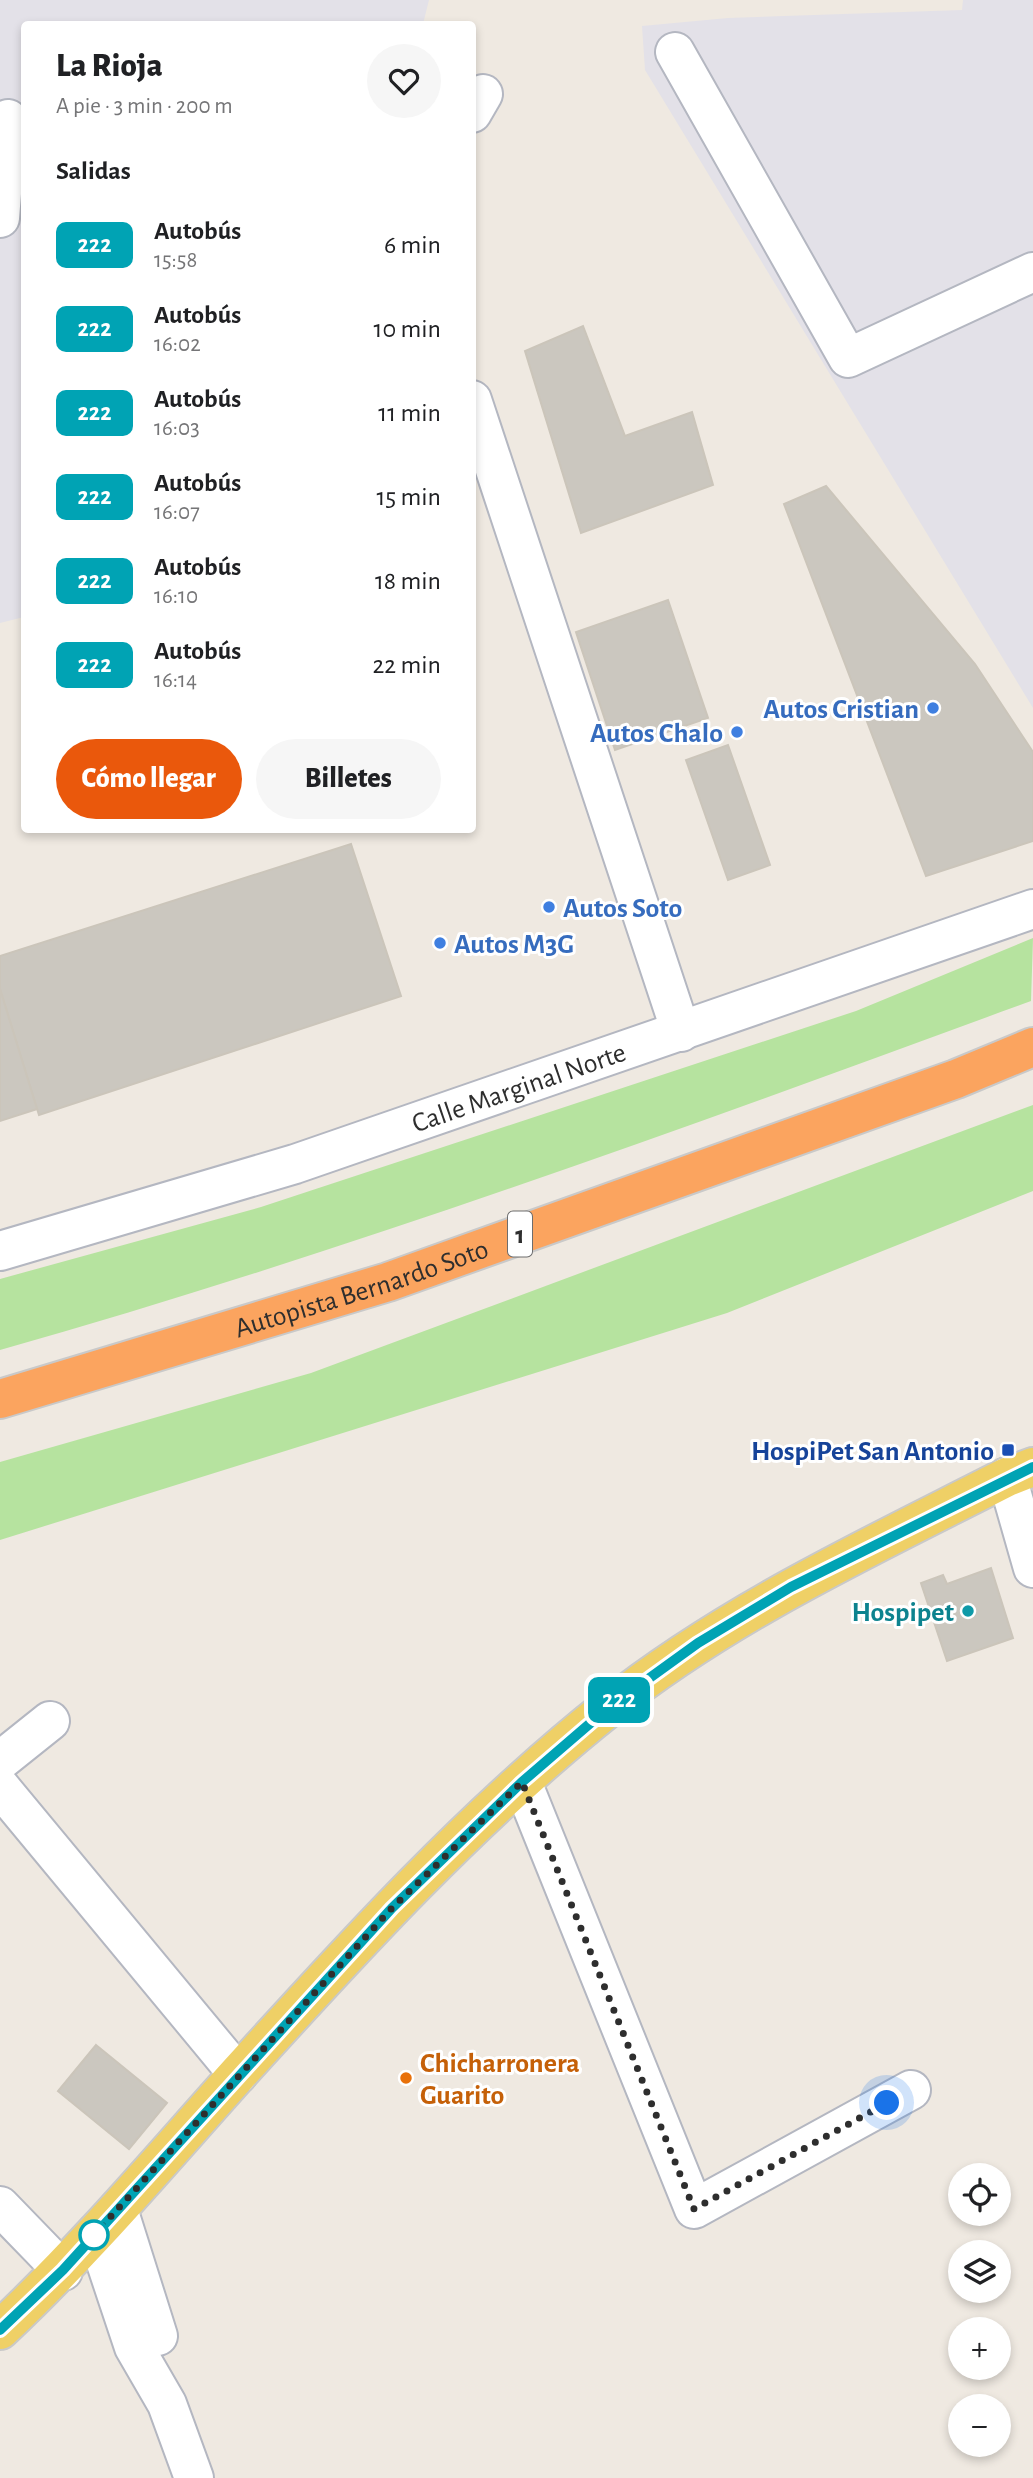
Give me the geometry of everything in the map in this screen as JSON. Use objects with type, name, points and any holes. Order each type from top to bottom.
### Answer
[{"type":"highway","name":"Autopista Bernardo Soto","points":[[0,1399],[388,1282],[956,1079],[1033,1047]]},
{"type":"main road","points":[[0,2330],[63,2270],[238,2074],[392,1908],[522,1782],[608,1708],[698,1643],[791,1587],[1020,1472]]},
{"type":"street","points":[[675,52],[848,358],[1033,272]]},
{"type":"street","points":[[0,219],[8,119]]},
{"type":"street","points":[[476,412],[681,1032]]},
{"type":"street","name":"Calle Marginal Norte","points":[[0,1251],[295,1164],[1033,909]]},
{"type":"street","points":[[1020,1472],[1033,1568]]},
{"type":"street","points":[[0,1761],[50,1721]]},
{"type":"street","points":[[522,1782],[694,2209],[911,2090]]},
{"type":"street","points":[[0,1787],[238,2074]]},
{"type":"street","points":[[0,2206],[63,2270]]},
{"type":"street","points":[[107,2221],[158,2338],[167,2404],[194,2478]]},
{"type":"shaded area","points":[[0,0],[429,0],[424,21],[21,21],[21,618],[0,623]]},
{"type":"shaded area","points":[[963,0],[1033,0],[1033,708],[645,70],[642,26],[728,18],[962,10]]},
{"type":"green space","points":[[1033,938],[1031,1001],[647,1140],[390,1229],[131,1312],[0,1350],[0,1279],[261,1207],[856,1011]]},
{"type":"green space","points":[[1033,1105],[1033,1191],[727,1313],[0,1540],[0,1462],[311,1373]]},
{"type":"building","points":[[583,326],[625,436],[692,412],[713,485],[581,533],[525,351]]},
{"type":"building","name":"Autos Cristian","points":[[826,486],[975,664],[1033,752],[1033,841],[926,876],[784,504]]},
{"type":"building","points":[[668,600],[708,718],[615,750],[576,632]]},
{"type":"building","points":[[728,745],[770,865],[728,880],[686,760]]},
{"type":"building","points":[[351,844],[401,996],[39,1115],[0,989],[0,956]]},
{"type":"building","points":[[0,989],[37,1109],[0,1121]]},
{"type":"building","name":"Hospipet","points":[[991,1568],[1013,1638],[947,1661],[921,1583],[943,1575],[947,1584]]},
{"type":"building","points":[[96,2045],[167,2103],[129,2149],[58,2091]]},
{"type":"bus line","name":"222","points":[[0,2330],[63,2270],[238,2074],[392,1908],[522,1782],[608,1708],[698,1643],[791,1587],[1007,1477],[1033,1467]]},
{"type":"place","name":"Autos Cristian","points":[[933,708]]},
{"type":"place","name":"Autos Chalo","points":[[737,732]]},
{"type":"place","name":"Autos Soto","points":[[549,907]]},
{"type":"place","name":"Autos M3G","points":[[440,943]]},
{"type":"place","name":"HospiPet San Antonio","points":[[1008,1450]]},
{"type":"place","name":"Hospipet","points":[[968,1611]]},
{"type":"place","name":"Chicharronera Guarito","points":[[406,2078]]},
{"type":"route","points":[[94,2235],[392,1908],[522,1782],[694,2209],[887,2103]]}]
